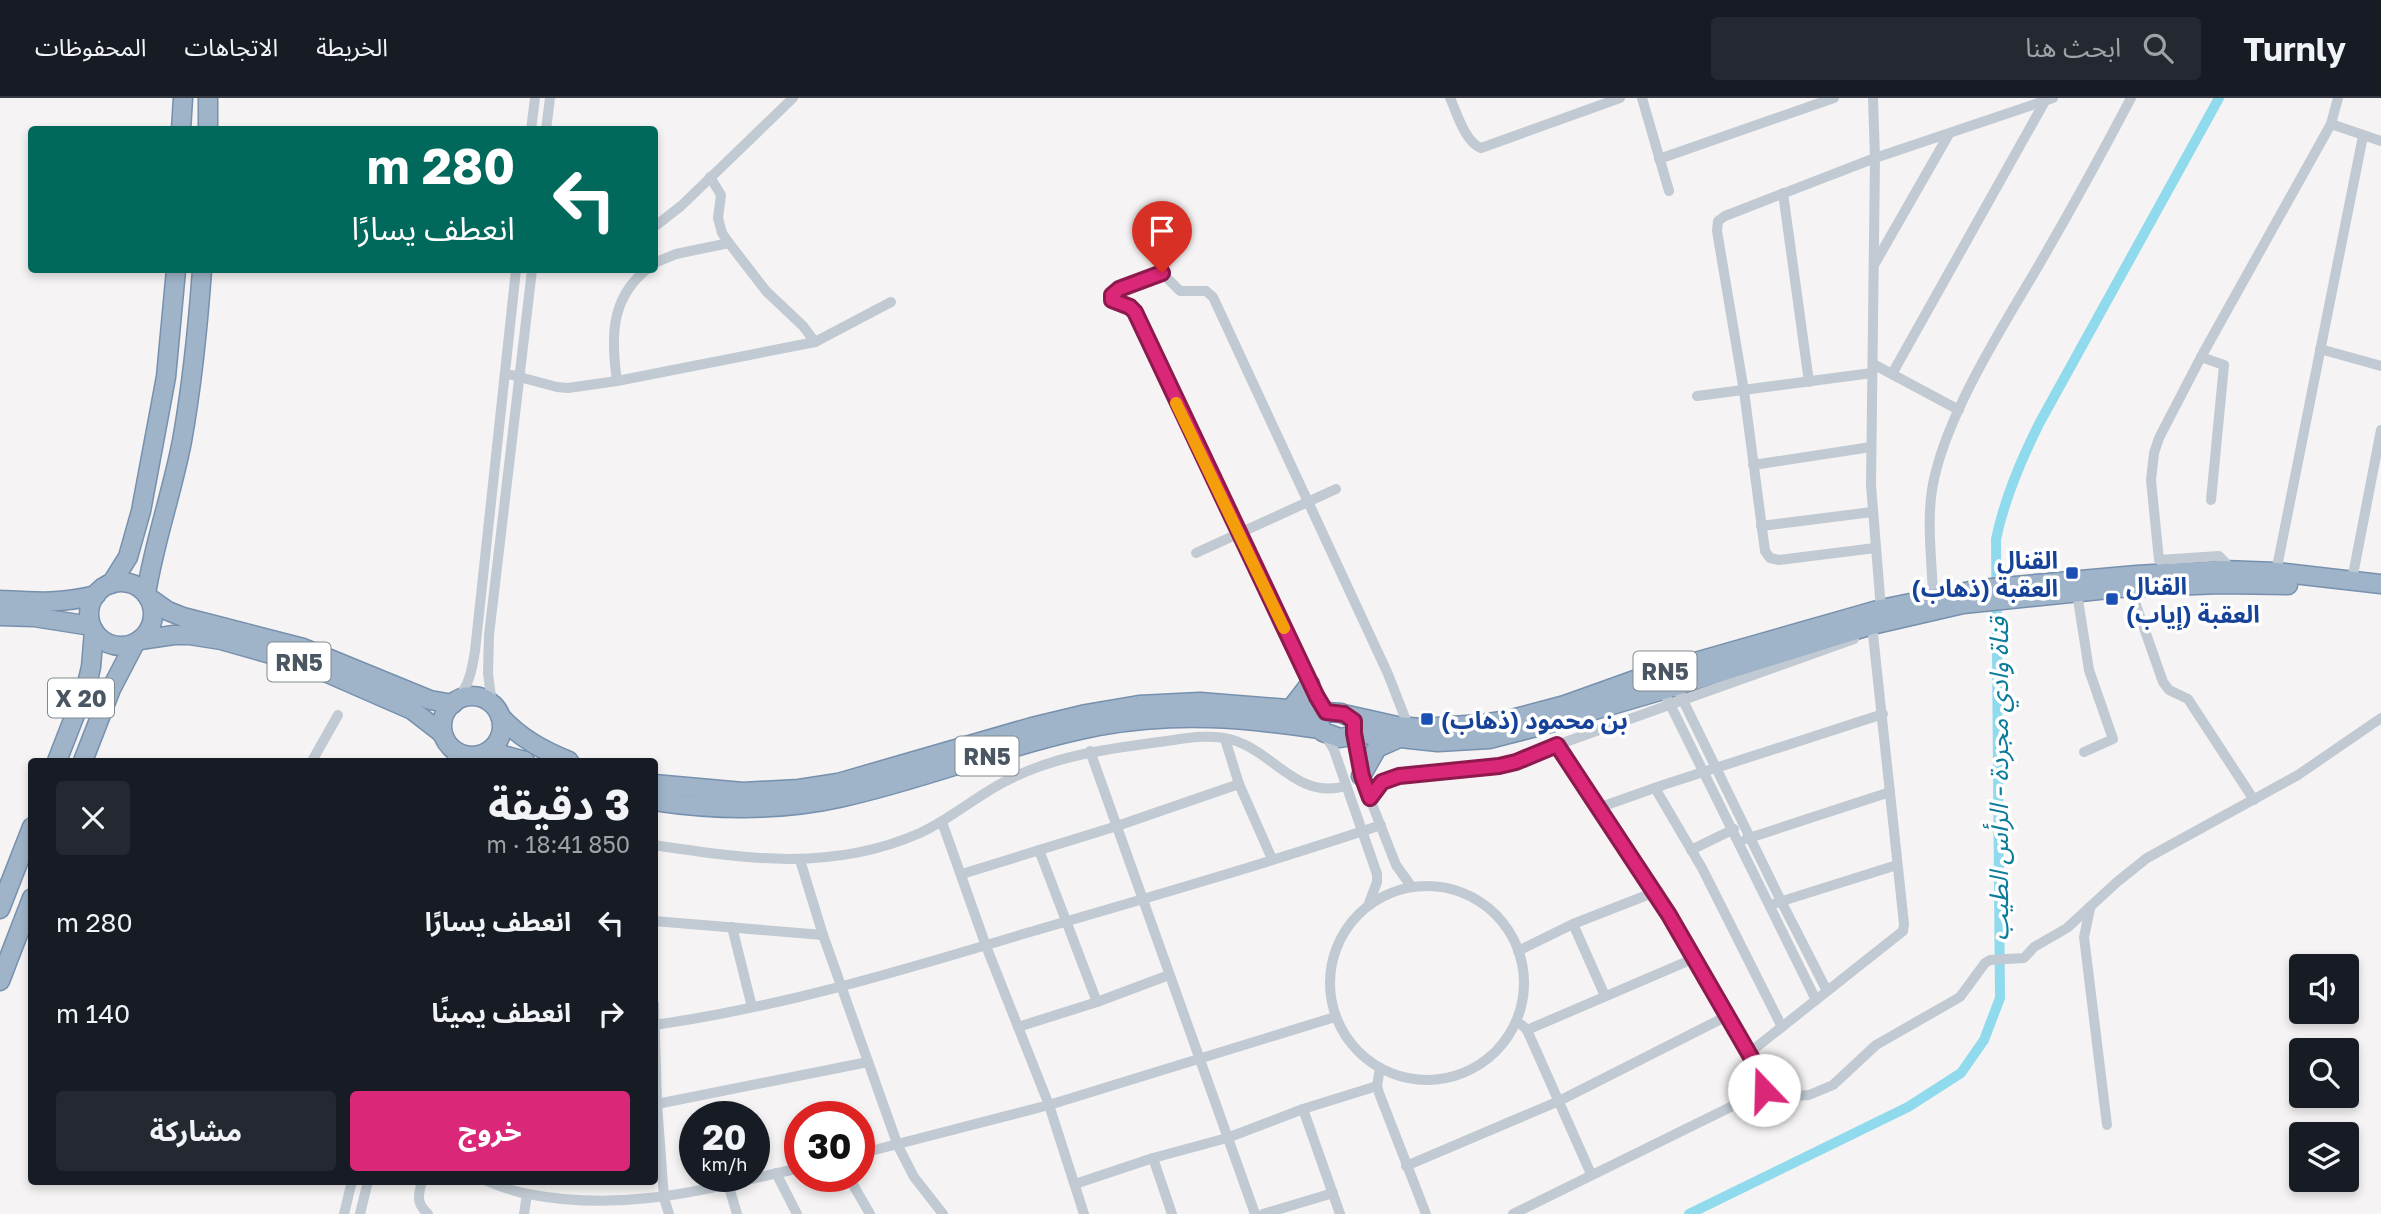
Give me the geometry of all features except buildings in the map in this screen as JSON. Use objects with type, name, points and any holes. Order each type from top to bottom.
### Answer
[{"type":"highway","points":[[181,126],[183,98]]},
{"type":"highway","points":[[208,98],[208,126]]},
{"type":"highway","points":[[92,629],[90,604],[96,595],[111,584],[128,557],[141,511],[166,377],[176,273]]},
{"type":"highway","points":[[138,642],[152,625],[152,606],[147,595],[149,571],[182,441],[202,273]]},
{"type":"highway","name":"RN5","points":[[658,784],[743,792],[828,785],[858,779],[1054,722],[1139,705],[1200,702],[1290,710],[1324,725],[1340,738],[1354,733],[1403,734],[1456,742],[1489,739],[1673,695],[1875,622],[1933,597],[1980,596],[2137,575],[2232,570],[2277,572],[2381,584]]},
{"type":"highway","name":"RN5","points":[[111,584],[130,583],[168,611],[183,617],[303,648],[430,700],[454,703],[474,697],[484,699],[496,710]]},
{"type":"highway","name":"RN5","points":[[2026,591],[2077,593],[2130,588],[2273,584],[2381,595]]},
{"type":"highway","points":[[0,600],[58,603],[96,595]]},
{"type":"highway","name":"RN5","points":[[658,801],[754,807],[837,799],[1056,735],[1154,718],[1221,717],[1324,725],[1348,716],[1403,734],[1482,724],[1565,705],[1646,676],[1927,611],[1980,596]]},
{"type":"highway","name":"RN5","points":[[0,616],[34,617],[92,629],[100,638],[117,646],[174,635],[221,640],[309,665],[412,710],[449,748],[467,756],[505,758]]},
{"type":"highway","name":"X 20","points":[[58,758],[87,684],[91,667],[92,629]]},
{"type":"highway","name":"X 20","points":[[84,758],[111,690],[138,642]]},
{"type":"highway","points":[[1290,710],[1310,684]]},
{"type":"highway","points":[[449,748],[443,721],[454,703]]},
{"type":"highway","points":[[485,755],[500,736],[496,710]]},
{"type":"highway","points":[[496,710],[513,731],[563,758]]},
{"type":"highway","points":[[1348,716],[1353,718],[1354,733]]},
{"type":"highway","points":[[1362,776],[1377,748],[1403,734]]},
{"type":"highway","points":[[0,909],[28,837]]},
{"type":"highway","points":[[0,981],[28,908]]},
{"type":"street","points":[[532,126],[535,98]]},
{"type":"street","points":[[546,126],[550,98]]},
{"type":"street","points":[[658,224],[793,98]]},
{"type":"street","points":[[1450,98],[1472,143],[1481,148],[1620,98]]},
{"type":"street","points":[[1642,98],[1669,191]]},
{"type":"street","points":[[1659,159],[1834,98]]},
{"type":"street","points":[[1749,1053],[1903,931],[1904,925],[1875,622],[1871,447],[1875,158],[1873,98]]},
{"type":"street","points":[[1933,597],[1933,487],[1938,464],[1959,410],[2131,98]]},
{"type":"street","points":[[2232,570],[2220,556],[2159,560],[2151,480],[2154,453],[2170,415],[2201,356],[2331,124],[2338,98]]},
{"type":"street","points":[[1892,374],[2049,99]]},
{"type":"street","points":[[1875,548],[1773,560],[1765,551],[1718,221],[1875,158],[2049,99]]},
{"type":"street","points":[[2331,124],[2381,141]]},
{"type":"street","points":[[1873,268],[1949,134]]},
{"type":"street","points":[[2277,572],[2362,136]]},
{"type":"street","points":[[710,177],[721,195],[718,218],[722,233],[766,291],[803,326],[815,342]]},
{"type":"street","points":[[1783,193],[1809,382]]},
{"type":"street","points":[[658,262],[691,250],[729,243]]},
{"type":"street","points":[[454,703],[465,691],[475,651],[516,273]]},
{"type":"street","points":[[496,710],[488,673],[489,635],[532,273]]},
{"type":"street","points":[[617,381],[613,349],[614,322],[630,286],[643,273]]},
{"type":"street","points":[[1369,903],[1398,888],[1424,886],[1457,892],[1480,902],[1499,919],[1518,951],[1523,966],[1524,990],[1518,1020],[1500,1047],[1484,1062],[1463,1073],[1428,1081],[1412,1079],[1380,1068],[1369,1061],[1346,1039],[1335,1017],[1331,988],[1340,938],[1369,903],[1377,882],[1377,874],[1310,684],[1135,312],[1130,307],[1112,300],[1112,295],[1119,289],[1162,273],[1180,291],[1210,293],[1388,674],[1403,734]]},
{"type":"street","points":[[503,373],[557,387],[617,381],[815,342],[891,302]]},
{"type":"street","points":[[2320,349],[2381,366]]},
{"type":"street","points":[[2201,356],[2224,365],[2211,500]]},
{"type":"street","points":[[1697,396],[1809,382],[1873,368],[1892,374],[1959,410]]},
{"type":"street","points":[[2352,580],[2381,430]]},
{"type":"street","points":[[1752,465],[1871,447]]},
{"type":"street","points":[[1196,554],[1336,489]]},
{"type":"street","points":[[1761,526],[1872,512]]},
{"type":"street","points":[[2130,588],[2163,682],[2169,690],[2188,699],[2254,800]]},
{"type":"street","points":[[2077,593],[2089,670],[2113,739],[2084,752]]},
{"type":"street","points":[[1370,798],[1382,782],[1399,776],[1516,762],[1673,695]]},
{"type":"street","points":[[1673,695],[1717,768],[1745,839],[1816,1000]]},
{"type":"street","points":[[1673,695],[1705,772],[1734,830],[1745,839]]},
{"type":"street","points":[[1598,808],[1883,714]]},
{"type":"street","points":[[314,758],[338,715]]},
{"type":"street","points":[[1794,1096],[1810,1095],[1833,1085],[1876,1045],[1960,997],[1979,970],[1990,960],[2024,958],[2034,947],[2067,928],[2147,858],[2254,800],[2328,755],[2381,718]]},
{"type":"street","points":[[1354,733],[1362,776],[1370,798],[1398,869],[1411,886]]},
{"type":"street","points":[[658,846],[709,853],[800,860],[824,859],[919,834],[1006,781],[1041,766],[1090,751],[1194,737],[1236,741],[1303,783],[1326,791],[1346,786]]},
{"type":"street","points":[[1225,739],[1239,784],[1272,859]]},
{"type":"street","points":[[1513,1214],[1764,1090],[1766,1083],[1655,892],[1557,745]]},
{"type":"street","points":[[1090,751],[1255,1214]]},
{"type":"street","points":[[962,874],[1117,826],[1239,784]]},
{"type":"street","points":[[1655,788],[1729,919],[1782,1027]]},
{"type":"street","points":[[1745,839],[1890,792]]},
{"type":"street","points":[[942,822],[986,946],[1049,1105],[1084,1214]]},
{"type":"street","points":[[658,1025],[698,1019],[842,988],[1142,900],[1381,825]]},
{"type":"street","points":[[1691,850],[1734,830]]},
{"type":"street","points":[[1039,850],[1097,1002]]},
{"type":"street","points":[[800,860],[823,935],[898,1146],[914,1178],[943,1214]]},
{"type":"street","points":[[1775,903],[1897,865]]},
{"type":"street","points":[[1518,951],[1573,924],[1655,892]]},
{"type":"street","points":[[1775,903],[1827,991]]},
{"type":"street","points":[[2091,906],[2084,937],[2107,1125]]},
{"type":"street","points":[[658,921],[823,935]]},
{"type":"street","points":[[1573,924],[1605,996]]},
{"type":"street","points":[[732,927],[752,1007]]},
{"type":"street","points":[[1527,1030],[1695,958]]},
{"type":"street","points":[[1018,1027],[1169,975]]},
{"type":"street","points":[[1406,1166],[1559,1101],[1727,1016]]},
{"type":"street","points":[[875,1151],[1049,1105],[1335,1017]]},
{"type":"street","points":[[1518,1020],[1527,1030],[1591,1174]]},
{"type":"street","points":[[658,1104],[868,1062]]},
{"type":"street","points":[[1380,1068],[1377,1086],[1426,1214]]},
{"type":"street","points":[[1075,1184],[1153,1158],[1227,1138],[1303,1109],[1377,1086]]},
{"type":"street","points":[[1303,1109],[1340,1214]]},
{"type":"street","points":[[658,1117],[664,1198],[669,1214]]},
{"type":"street","points":[[1153,1158],[1172,1214]]},
{"type":"street","points":[[770,1174],[784,1171]]},
{"type":"street","points":[[776,1173],[797,1214]]},
{"type":"street","points":[[344,1214],[351,1185]]},
{"type":"street","points":[[359,1214],[367,1185]]},
{"type":"street","points":[[421,1185],[420,1207],[428,1214]]},
{"type":"street","points":[[499,1185],[527,1194],[597,1202],[664,1198],[691,1192]]},
{"type":"street","points":[[730,1192],[737,1214]]},
{"type":"street","points":[[857,1192],[870,1214]]},
{"type":"street","points":[[1263,1214],[1332,1193]]},
{"type":"street","points":[[524,1214],[527,1194]]},
{"type":"waterway","name":"قناة وادي مجردة - الرأس الطيب","points":[[1689,1214],[1908,1107],[1961,1073],[1984,1040],[2000,998],[1996,539],[2014,479],[2040,422],[2219,98]]},
{"type":"slow traffic","points":[[1176,403],[1284,628]]},
{"type":"place","name":"القنال العقبة (ذهاب)","points":[[2072,573]]},
{"type":"place","name":"القنال العقبة (إياب)","points":[[2112,599]]},
{"type":"place","name":"بن محمود (ذهاب)","points":[[1427,719]]},
{"type":"route","points":[[1162,273],[1119,289],[1111,298],[1117,304],[1130,307],[1135,312],[1317,697],[1326,712],[1336,712],[1353,718],[1356,727],[1356,749],[1370,798],[1382,782],[1388,779],[1418,773],[1466,771],[1499,766],[1557,745],[1682,936],[1766,1083],[1764,1090]]}]
